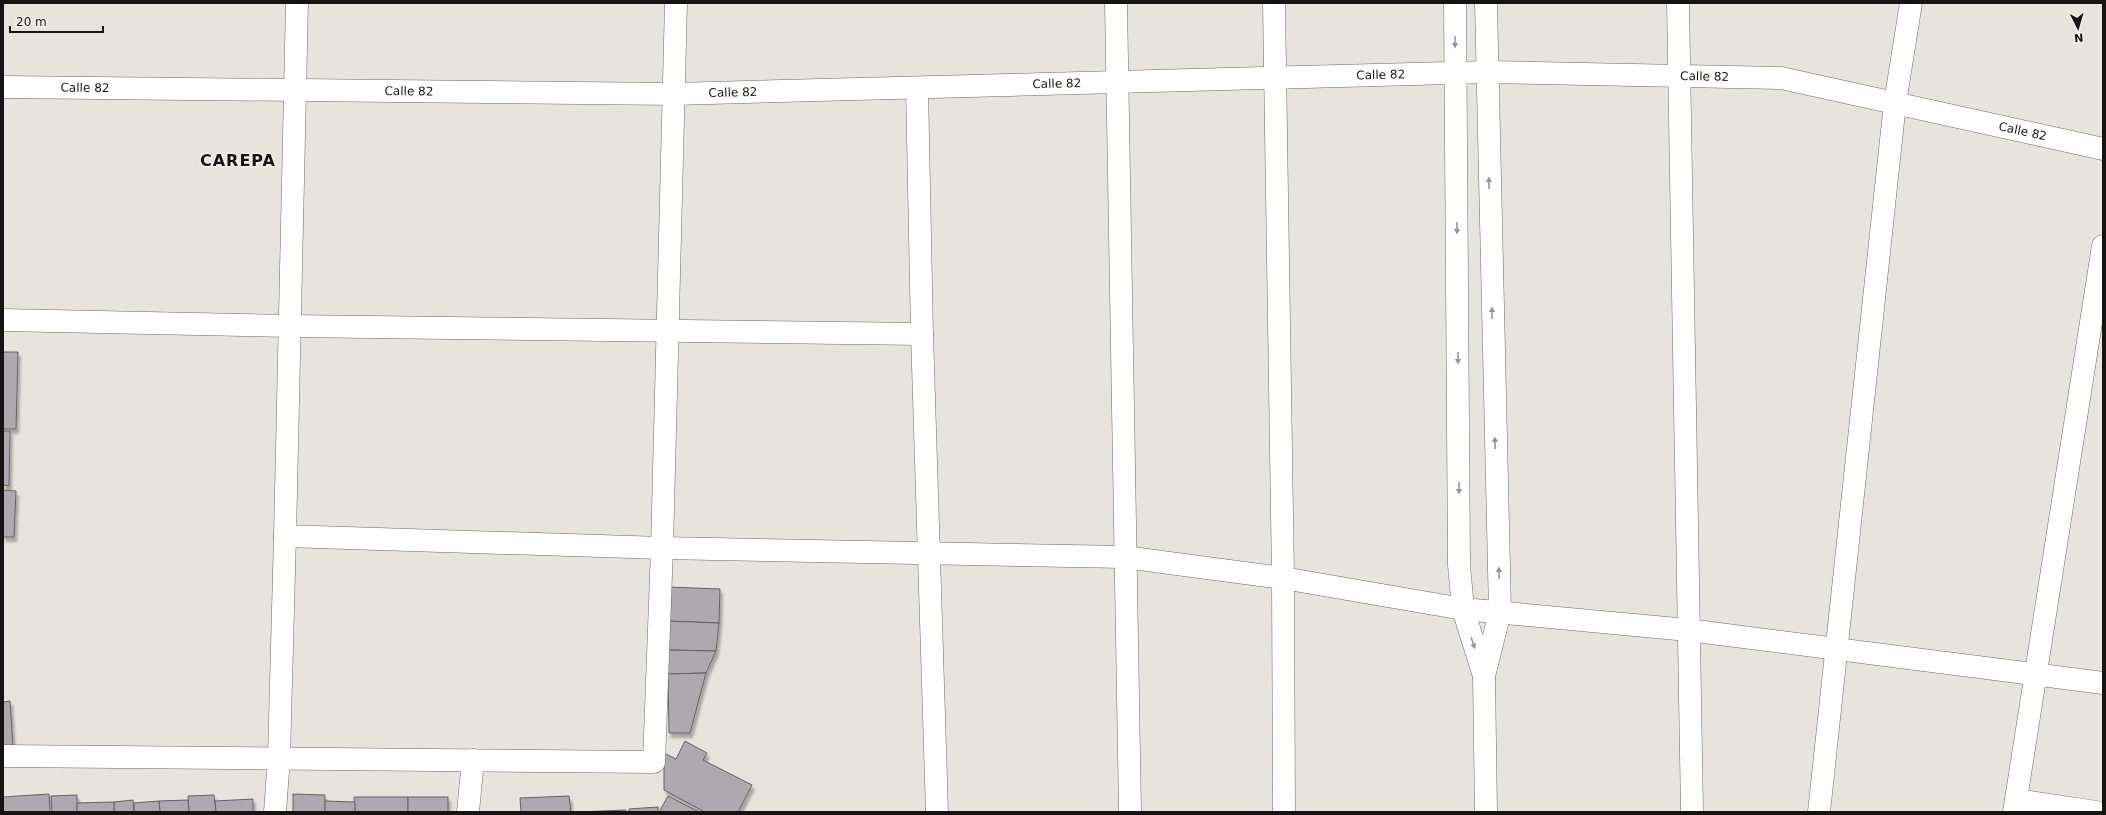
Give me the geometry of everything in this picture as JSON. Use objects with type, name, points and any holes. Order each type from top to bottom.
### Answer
[{"type":"street","points":[[275,812],[279,757],[297,3]]},
{"type":"street","points":[[3,756],[279,757],[654,762],[662,548],[666,331],[676,3]]},
{"type":"street","points":[[1116,3],[1124,557],[1130,812]]},
{"type":"street","points":[[1274,3],[1283,578],[1284,812]]},
{"type":"street","points":[[1455,3],[1459,564],[1462,609],[1484,676]]},
{"type":"street","points":[[1486,3],[1500,612],[1484,676],[1486,812]]},
{"type":"street","points":[[1678,3],[1692,812]]},
{"type":"street","points":[[1819,812],[1895,103],[1911,3]]},
{"type":"street","name":"Calle 82","points":[[3,87],[674,94],[1487,72],[1781,78],[2103,149]]},
{"type":"street","points":[[917,88],[922,334],[937,812]]},
{"type":"street","points":[[2096,812],[2015,806],[2103,246]]},
{"type":"street","points":[[3,320],[290,326],[922,334]]},
{"type":"street","points":[[285,536],[662,548],[1124,557],[1283,578],[1462,609],[1688,630],[2103,683]]},
{"type":"street","points":[[468,812],[473,760]]},
{"type":"building","points":[[3,352],[18,352],[16,429],[3,429]]},
{"type":"building","points":[[3,431],[10,431],[9,486],[3,485]]},
{"type":"building","points":[[3,490],[16,491],[14,537],[3,537]]},
{"type":"building","points":[[668,587],[720,589],[719,623],[667,621]]},
{"type":"building","points":[[667,621],[719,623],[716,651],[667,650]]},
{"type":"building","points":[[667,650],[716,651],[706,673],[668,674]]},
{"type":"building","points":[[706,673],[690,733],[669,733],[668,674]]},
{"type":"building","points":[[10,701],[13,747],[3,748],[3,702]]},
{"type":"building","points":[[685,741],[707,753],[703,760],[752,785],[738,812],[705,812],[664,790],[664,753],[676,759]]},
{"type":"building","points":[[49,794],[50,812],[3,812],[3,797]]},
{"type":"building","points":[[293,794],[325,795],[325,812],[293,812]]},
{"type":"building","points":[[77,795],[77,812],[52,812],[51,796]]},
{"type":"building","points":[[214,795],[216,812],[189,812],[188,796]]},
{"type":"building","points":[[569,796],[571,812],[521,812],[520,798]]},
{"type":"building","points":[[668,796],[699,812],[659,812]]},
{"type":"building","points":[[354,797],[408,797],[408,812],[355,812]]},
{"type":"building","points":[[408,797],[448,797],[448,812],[408,812]]},
{"type":"building","points":[[253,799],[253,812],[216,812],[215,801]]},
{"type":"building","points":[[133,800],[134,812],[114,812],[114,802]]},
{"type":"building","points":[[188,800],[189,812],[160,812],[159,801]]},
{"type":"building","points":[[159,801],[160,812],[134,812],[134,803]]},
{"type":"building","points":[[325,801],[355,802],[355,812],[325,812]]},
{"type":"building","points":[[114,802],[114,812],[77,812],[77,803]]},
{"type":"building","points":[[658,807],[658,812],[629,812],[629,809]]},
{"type":"building","points":[[626,810],[626,812],[579,812]]},
{"type":"district","name":"CAREPA","points":[[238,160]]}]
